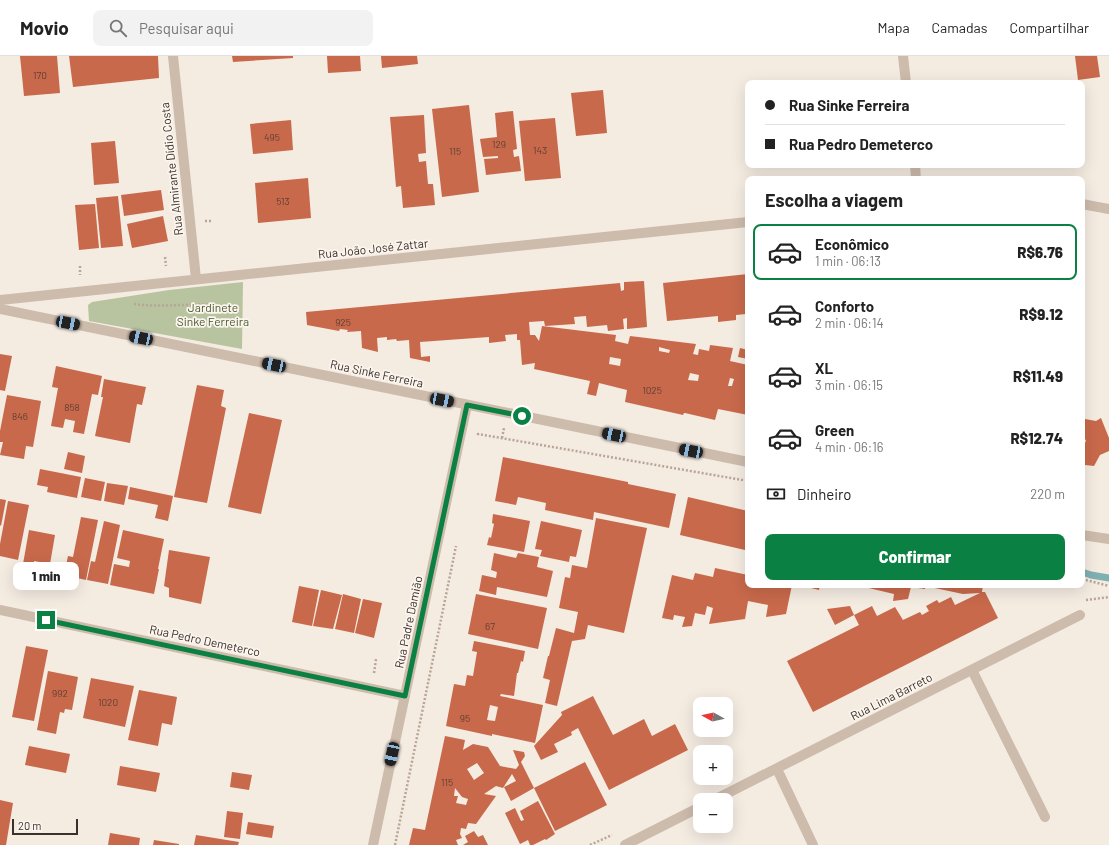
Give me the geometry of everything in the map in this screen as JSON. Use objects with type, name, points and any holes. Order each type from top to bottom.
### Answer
[{"type":"street","name":"Rua Almirante Dídio Costa","points":[[172,56],[196,279]]},
{"type":"street","points":[[903,56],[906,80]]},
{"type":"street","points":[[1085,205],[1109,209]]},
{"type":"street","name":"Rua João José Zattar","points":[[0,300],[745,222]]},
{"type":"street","name":"Rua Sinke Ferreira","points":[[0,309],[745,461]]},
{"type":"street","name":"Rua Padre Damião","points":[[373,845],[467,405]]},
{"type":"street","points":[[1085,535],[1109,539]]},
{"type":"street","name":"Rua Pedro Demeterco","points":[[0,610],[405,696]]},
{"type":"street","name":"Rua Lima Barreto","points":[[728,793],[1080,615]]},
{"type":"street","points":[[972,670],[1046,817]]},
{"type":"street","points":[[777,769],[813,845]]},
{"type":"street","points":[[624,845],[693,810]]},
{"type":"path","points":[[165,257],[166,266]]},
{"type":"path","points":[[130,303],[145,305],[218,305]]},
{"type":"path","points":[[477,440],[478,434],[745,480]]},
{"type":"path","points":[[395,845],[457,540]]},
{"type":"path","points":[[1085,580],[1109,586]]},
{"type":"green space","name":"Jardinete Sinke Ferreira","points":[[243,282],[242,349],[89,321],[88,305],[92,302],[169,290]]},
{"type":"building","points":[[20,56],[57,56],[60,93],[24,96]]},
{"type":"building","points":[[69,56],[158,56],[159,78],[73,87]]},
{"type":"building","points":[[232,56],[293,56],[293,58],[233,62]]},
{"type":"building","points":[[327,56],[360,56],[361,71],[328,73]]},
{"type":"building","points":[[381,56],[417,56],[418,64],[382,68]]},
{"type":"building","points":[[1075,56],[1097,56],[1100,77],[1078,80]]},
{"type":"building","points":[[603,90],[607,133],[576,136],[571,93]]},
{"type":"building","points":[[469,105],[479,192],[442,197],[432,109]]},
{"type":"building","points":[[513,111],[517,149],[513,150],[514,157],[519,156],[521,171],[486,175],[484,159],[498,158],[498,156],[483,157],[480,139],[497,137],[495,113]]},
{"type":"building","points":[[424,115],[426,153],[418,154],[419,162],[426,161],[428,184],[433,184],[435,205],[403,208],[401,186],[396,187],[390,117]]},
{"type":"building","points":[[555,118],[561,178],[525,181],[519,121]]},
{"type":"building","points":[[291,120],[293,150],[253,154],[250,124]]},
{"type":"building","points":[[115,141],[119,183],[94,185],[91,143]]},
{"type":"building","points":[[308,178],[311,218],[258,223],[255,183]]},
{"type":"building","points":[[161,190],[164,210],[124,216],[121,195]]},
{"type":"building","points":[[118,196],[123,246],[101,248],[96,198]]},
{"type":"building","points":[[95,204],[99,248],[79,250],[75,205]]},
{"type":"building","points":[[163,216],[168,241],[132,248],[127,224]]},
{"type":"building","points":[[745,274],[745,314],[736,315],[736,320],[718,322],[718,316],[667,321],[663,283]]},
{"type":"building","points":[[644,281],[647,327],[627,329],[627,318],[623,319],[624,329],[608,331],[607,325],[587,327],[586,316],[574,317],[575,324],[545,326],[544,321],[529,322],[530,335],[535,335],[539,341],[542,326],[616,335],[615,341],[628,344],[630,336],[696,344],[693,354],[698,355],[699,349],[709,351],[710,345],[733,348],[730,361],[745,364],[745,414],[718,409],[715,420],[685,413],[683,415],[625,402],[627,390],[599,383],[596,396],[587,394],[590,381],[534,369],[535,363],[522,365],[520,340],[517,340],[517,334],[505,335],[506,341],[489,343],[489,337],[420,342],[421,357],[430,356],[430,362],[410,358],[409,340],[397,341],[396,339],[387,340],[387,337],[377,338],[378,352],[362,348],[361,331],[347,332],[348,330],[340,329],[339,331],[307,325],[306,312],[620,283],[621,291],[624,290],[624,282]],"holes":[[[659,347],[670,350],[669,353],[659,351]],[[610,357],[621,359],[620,366],[609,364]],[[690,373],[699,375],[698,381],[688,380]],[[730,378],[734,379],[732,386],[728,386]]]},
{"type":"building","points":[[740,348],[745,349],[745,358],[738,357]]},
{"type":"building","points":[[0,354],[12,356],[5,391],[0,390]]},
{"type":"building","points":[[56,366],[102,376],[98,395],[92,394],[84,434],[73,432],[75,421],[65,419],[63,428],[51,426],[58,388],[52,387]]},
{"type":"building","points":[[104,379],[146,387],[142,405],[137,404],[130,443],[95,436],[103,397],[101,397]]},
{"type":"building","points":[[197,385],[224,390],[221,406],[226,408],[207,503],[174,497]]},
{"type":"building","points":[[7,395],[41,401],[33,447],[26,446],[24,459],[0,455],[3,442],[0,442],[0,431]]},
{"type":"building","points":[[249,413],[282,420],[261,514],[228,507]]},
{"type":"building","points":[[1101,418],[1109,438],[1109,451],[1100,455],[1094,466],[1085,465],[1085,419],[1096,421]]},
{"type":"building","points":[[68,452],[85,456],[82,473],[64,469]]},
{"type":"building","points":[[503,457],[628,482],[628,484],[676,494],[669,528],[594,512],[593,520],[545,510],[546,503],[518,497],[516,505],[495,501]]},
{"type":"building","points":[[40,469],[81,477],[77,498],[47,492],[48,487],[37,485]]},
{"type":"building","points":[[85,478],[105,482],[101,501],[81,497]]},
{"type":"building","points":[[107,483],[128,486],[124,505],[104,501]]},
{"type":"building","points":[[130,487],[173,496],[168,521],[155,518],[158,505],[128,499]]},
{"type":"building","points":[[688,497],[745,510],[745,550],[680,535]]},
{"type":"building","points":[[0,499],[6,500],[1,526],[0,525]]},
{"type":"building","points":[[8,501],[29,505],[18,560],[0,556],[0,544]]},
{"type":"building","points":[[493,514],[530,521],[524,552],[487,545],[489,537],[491,538],[494,524],[492,523]]},
{"type":"building","points":[[81,517],[98,520],[86,580],[64,575],[68,556],[73,557]]},
{"type":"building","points":[[596,518],[647,528],[624,633],[588,625],[585,639],[572,641],[557,706],[545,703],[550,680],[543,678],[556,628],[574,633],[578,612],[559,608],[565,577],[570,578],[572,565],[587,568]]},
{"type":"building","points":[[104,521],[120,525],[108,584],[87,580],[91,561],[95,562]]},
{"type":"building","points":[[541,521],[582,530],[576,557],[570,556],[569,562],[540,556],[542,550],[535,549]]},
{"type":"building","points":[[29,530],[55,535],[50,564],[34,561],[34,566],[23,564]]},
{"type":"building","points":[[123,530],[164,539],[154,594],[110,585],[114,564],[129,567],[130,561],[117,558]]},
{"type":"building","points":[[169,550],[210,557],[201,604],[169,597],[169,588],[164,586]]},
{"type":"building","points":[[494,553],[516,558],[518,553],[539,557],[537,567],[553,571],[547,597],[497,587],[496,595],[479,591],[482,575],[496,578],[497,572],[491,570]]},
{"type":"building","points":[[715,568],[745,574],[745,588],[791,588],[786,614],[766,617],[768,605],[748,601],[745,619],[709,624],[713,608],[707,606],[705,615],[695,613],[692,626],[682,627],[685,617],[674,615],[673,620],[662,618],[672,575],[693,580],[695,573],[713,577]]},
{"type":"building","points":[[299,586],[319,590],[312,626],[292,622]]},
{"type":"building","points":[[869,588],[911,588],[908,599],[893,601],[894,594]]},
{"type":"building","points":[[934,588],[983,588],[982,592],[985,592],[998,618],[813,712],[787,661],[859,625],[854,615],[872,606],[877,616],[895,607],[903,620],[920,612],[922,615],[929,611],[926,606],[937,600],[939,603],[951,597],[955,605],[980,593],[963,594]]},
{"type":"building","points":[[321,590],[342,595],[333,629],[313,626]]},
{"type":"building","points":[[343,594],[361,599],[354,633],[335,629]]},
{"type":"building","points":[[476,594],[547,608],[538,649],[468,634]]},
{"type":"building","points":[[363,599],[382,603],[374,638],[355,633]]},
{"type":"building","points":[[850,606],[854,615],[835,625],[827,609]]},
{"type":"building","points":[[474,641],[525,651],[523,662],[521,661],[517,673],[514,696],[501,694],[500,696],[543,705],[535,743],[446,726],[454,684],[465,686],[467,675],[473,676],[477,652],[472,651]],"holes":[[[490,705],[498,707],[495,721],[487,720]]]},
{"type":"building","points":[[26,646],[48,650],[34,721],[12,717]]},
{"type":"building","points":[[48,671],[78,677],[72,710],[65,709],[64,713],[60,712],[56,734],[37,730]]},
{"type":"building","points":[[91,678],[134,686],[125,727],[83,718]]},
{"type":"building","points":[[139,690],[177,697],[172,725],[162,723],[158,746],[128,740]]},
{"type":"building","points":[[593,696],[613,735],[644,719],[652,736],[675,724],[688,750],[609,790],[578,728],[571,732],[572,735],[554,744],[558,752],[541,760],[534,746],[562,715],[561,712]]},
{"type":"building","points":[[445,736],[465,740],[463,750],[473,744],[488,747],[500,766],[516,769],[519,765],[513,750],[524,752],[525,756],[521,762],[534,788],[511,801],[504,787],[516,781],[512,774],[503,788],[496,786],[484,794],[496,796],[476,824],[468,823],[466,829],[461,828],[460,834],[462,838],[456,840],[458,845],[409,845],[413,828],[425,830]],"holes":[[[477,763],[484,773],[474,780],[467,769]],[[455,788],[462,797],[468,799],[466,805],[456,803],[458,796],[454,796]]]},
{"type":"building","points":[[29,746],[70,754],[66,773],[25,765]]},
{"type":"building","points":[[585,762],[607,805],[555,831],[534,788]]},
{"type":"building","points":[[120,766],[160,773],[156,792],[117,785]]},
{"type":"building","points":[[232,772],[252,775],[249,790],[230,787]]},
{"type":"building","points":[[0,800],[13,803],[6,845],[0,845]]},
{"type":"building","points":[[538,801],[555,834],[546,840],[545,839],[533,845],[530,845],[528,840],[520,844],[505,813],[515,808],[521,821],[524,820],[520,811]]},
{"type":"building","points":[[227,811],[243,813],[240,839],[224,837]]},
{"type":"building","points":[[248,822],[274,826],[272,838],[246,834]]},
{"type":"building","points":[[474,831],[478,837],[483,835],[488,845],[463,845],[468,842],[465,836]]},
{"type":"building","points":[[110,833],[140,838],[139,845],[108,845]]},
{"type":"building","points":[[196,835],[239,842],[238,845],[194,845]]},
{"type":"building","points":[[154,840],[179,844],[179,845],[153,845]]},
{"type":"waterway","points":[[1085,573],[1109,578]]},
{"type":"route","points":[[46,620],[405,696],[467,405],[522,416]]}]
